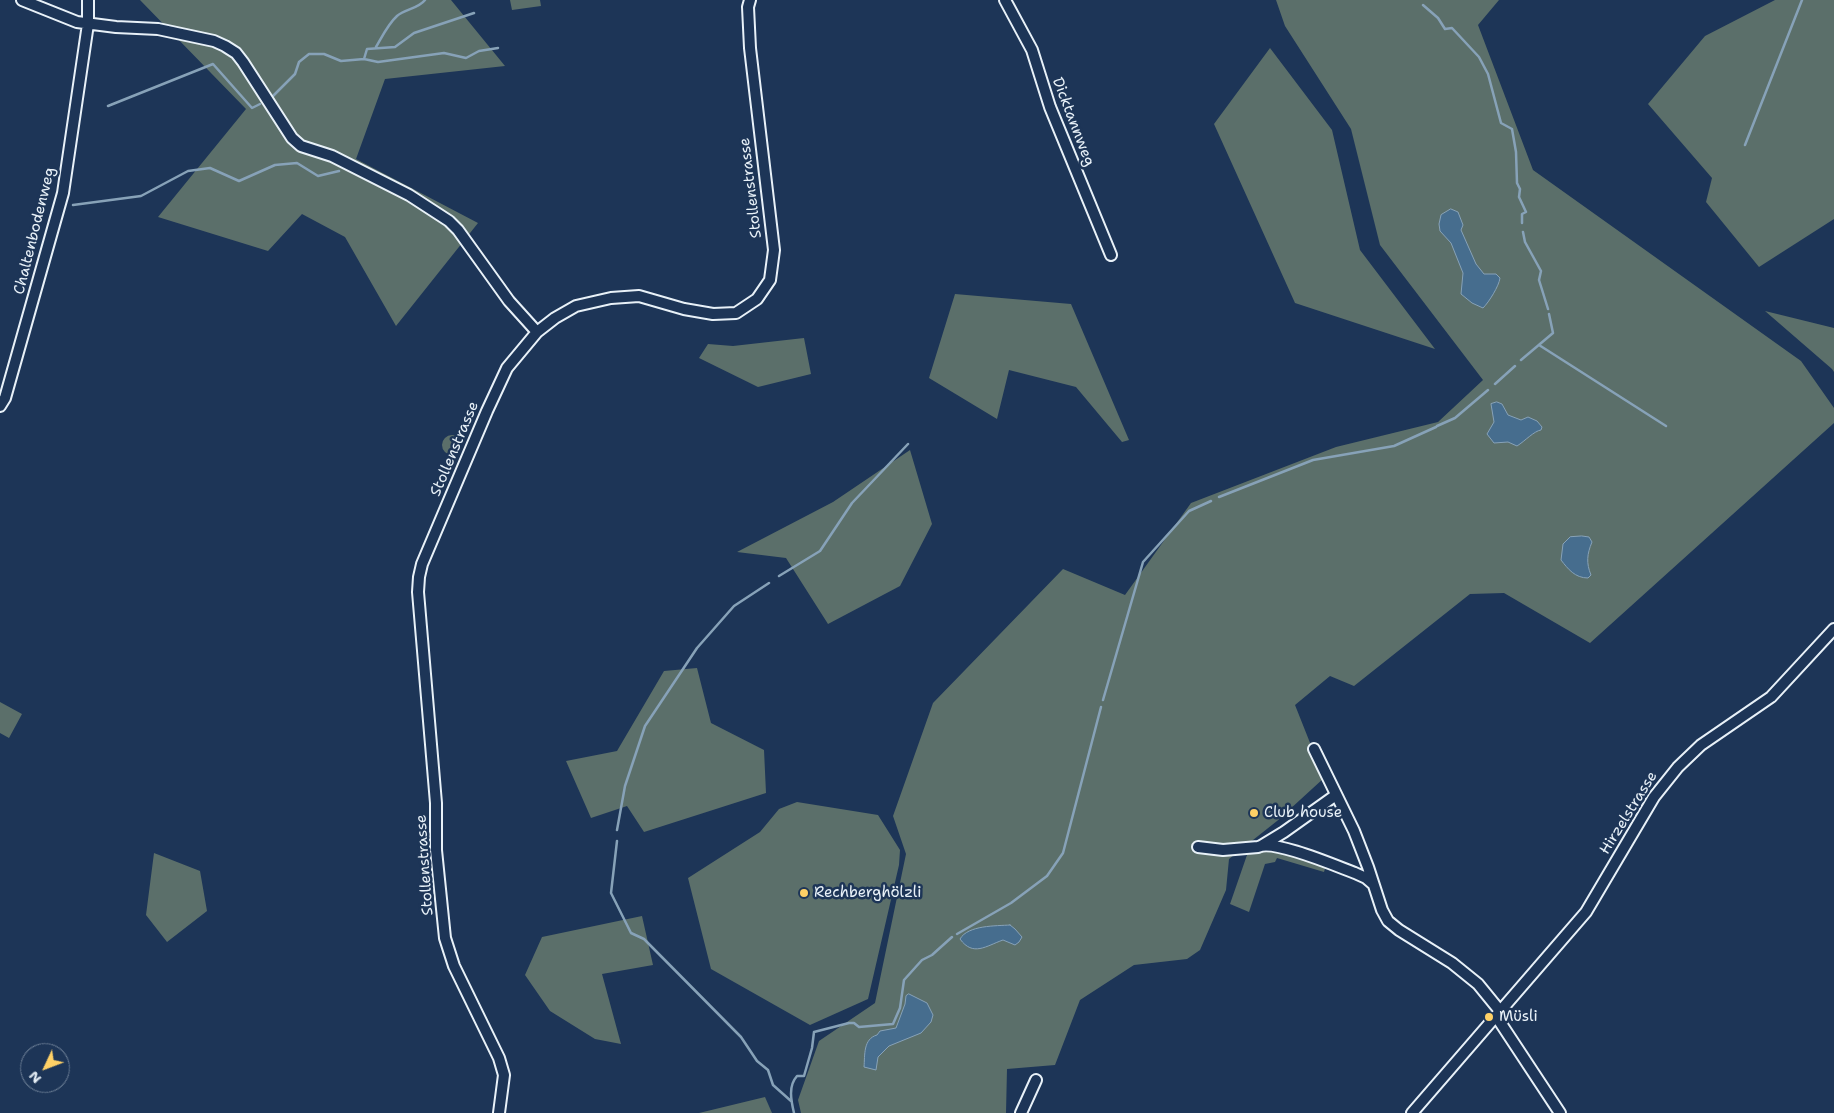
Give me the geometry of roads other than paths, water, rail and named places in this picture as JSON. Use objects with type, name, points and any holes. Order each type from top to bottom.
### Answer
[{"type":"street","points":[[22,0],[77,22],[158,29],[214,41],[236,53],[292,138],[301,146],[348,163],[438,213],[458,230],[496,284],[537,332]]},
{"type":"street","name":"Chaltenbodenweg","points":[[0,406],[5,398],[63,193],[88,24],[88,0]]},
{"type":"street","name":"Stollenstrasse","points":[[499,1113],[504,1075],[499,1058],[454,966],[445,938],[436,850],[436,803],[418,592],[419,577],[422,564],[507,368],[537,332],[555,318],[576,306],[611,298],[638,296],[684,309],[713,314],[736,313],[757,299],[770,280],[774,250],[750,48],[748,7],[750,0]]},
{"type":"street","name":"Dicktannweg","points":[[1005,0],[1032,50],[1050,108],[1111,256]]},
{"type":"street","name":"Hirzelstrasse","points":[[1412,1113],[1586,912],[1650,803],[1678,767],[1701,745],[1772,697],[1834,630]]},
{"type":"street","points":[[1314,750],[1354,831],[1382,910],[1388,921],[1452,963],[1478,984],[1560,1113]]},
{"type":"street","points":[[1198,847],[1222,850],[1258,848],[1284,832],[1336,794]]},
{"type":"street","points":[[1261,846],[1282,847],[1355,873],[1366,878],[1374,885]]},
{"type":"street","points":[[1021,1113],[1036,1080]]},
{"type":"water","points":[[1451,209],[1458,212],[1463,225],[1461,230],[1476,264],[1484,274],[1496,274],[1500,278],[1493,294],[1483,308],[1472,303],[1461,294],[1463,273],[1451,243],[1440,231],[1441,215]]},
{"type":"water","points":[[1497,402],[1502,404],[1508,415],[1521,420],[1528,417],[1537,421],[1542,427],[1541,430],[1532,434],[1517,446],[1508,442],[1494,443],[1487,434],[1494,422],[1491,404]]},
{"type":"water","points":[[1570,537],[1589,537],[1592,542],[1588,558],[1591,575],[1588,578],[1576,575],[1561,560],[1563,544]]},
{"type":"water","points":[[1010,925],[1022,937],[1015,945],[1003,940],[975,949],[970,948],[960,939],[964,934],[976,929]]},
{"type":"water","points":[[909,994],[927,1003],[933,1015],[931,1022],[921,1033],[889,1046],[878,1057],[876,1070],[864,1067],[869,1040],[880,1031],[896,1028],[906,996]]},
{"type":"waterway","points":[[376,47],[397,16],[425,0]]},
{"type":"waterway","points":[[1745,145],[1802,0]]},
{"type":"waterway","points":[[1423,5],[1438,18],[1445,29],[1452,28],[1479,57],[1488,74],[1501,123],[1512,129],[1516,152],[1517,183],[1520,189],[1519,197],[1526,212],[1522,214],[1522,223]]},
{"type":"waterway","points":[[273,96],[295,74],[299,62],[309,54],[324,54],[341,61],[364,59],[367,49],[395,47],[414,33],[474,13]]},
{"type":"waterway","points":[[364,59],[378,62],[444,53],[466,58],[479,51],[498,48]]},
{"type":"waterway","points":[[108,106],[213,64],[252,108],[260,104]]},
{"type":"waterway","points":[[73,205],[141,196],[188,171],[210,168],[239,181],[275,165],[297,163],[318,176],[339,171]]},
{"type":"waterway","points":[[1523,232],[1525,242],[1541,271],[1539,280],[1548,309]]},
{"type":"waterway","points":[[1521,360],[1553,333],[1549,314]]},
{"type":"waterway","points":[[1539,345],[1666,426]]},
{"type":"waterway","points":[[1495,384],[1515,366]]},
{"type":"waterway","points":[[1437,426],[1455,418],[1488,390]]},
{"type":"waterway","points":[[1219,497],[1313,460],[1394,446],[1436,427]]},
{"type":"waterway","points":[[779,576],[820,551],[852,503],[908,444]]},
{"type":"waterway","points":[[1103,700],[1143,562],[1189,511],[1211,501]]},
{"type":"waterway","points":[[617,830],[625,786],[645,726],[697,648],[734,606],[769,583]]},
{"type":"waterway","points":[[957,934],[1011,903],[1047,876],[1063,853],[1101,707]]},
{"type":"waterway","points":[[617,841],[611,893],[631,933],[644,939],[741,1037],[757,1061],[768,1070],[773,1085],[791,1101]]},
{"type":"waterway","points":[[794,1113],[791,1098],[792,1084],[797,1076],[804,1076],[812,1048],[814,1032],[849,1023],[854,1023],[859,1027],[893,1024],[900,1008],[904,980],[922,960],[932,955],[952,937]]},
{"type":"place","name":"Club house","points":[[1254,813]]},
{"type":"place","name":"Rechberghölzli","points":[[804,893]]},
{"type":"place","name":"Müsli","points":[[1489,1017]]}]
